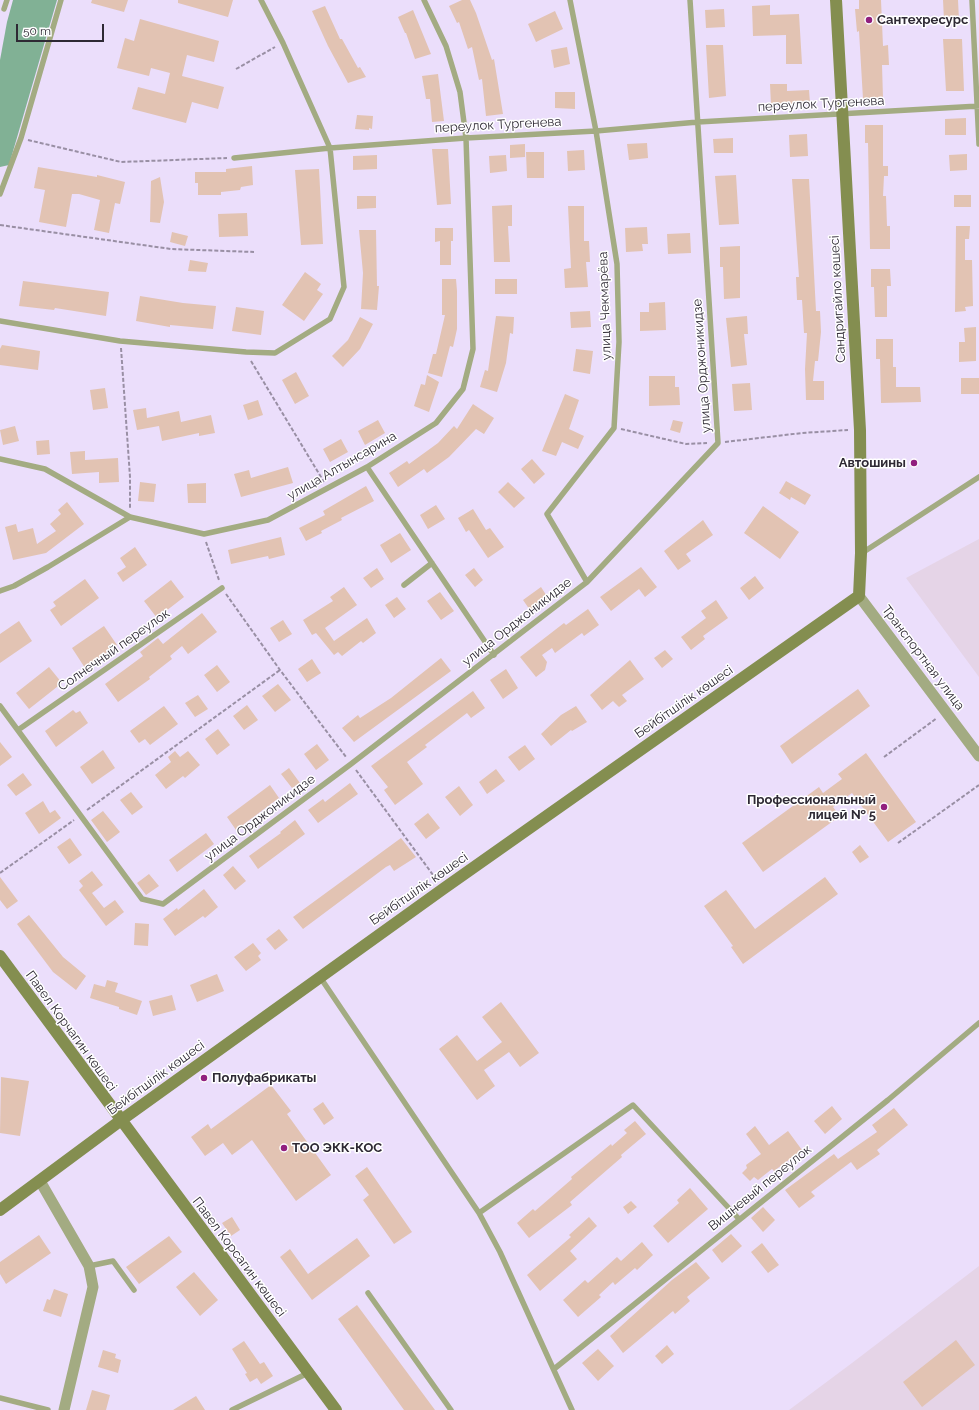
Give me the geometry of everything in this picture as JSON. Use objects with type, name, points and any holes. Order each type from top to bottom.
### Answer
[{"type":"street","name":"Сандригайло көшесі","points":[[836,0],[860,430],[861,554],[859,596]]},
{"type":"street","name":"Транспортная улица","points":[[859,596],[979,756]]},
{"type":"street","name":"Бейбітшілік көшесі","points":[[0,1210],[120,1121],[443,889],[859,596]]},
{"type":"street","name":"Павел Корчагин көшесі","points":[[0,956],[120,1121]]},
{"type":"street","name":"Павел Корсагин көшесі","points":[[120,1121],[336,1410]]},
{"type":"street","points":[[40,1181],[89,1266],[93,1287],[64,1410]]},
{"type":"lane","points":[[4,9],[7,0]]},
{"type":"lane","points":[[0,194],[21,138],[61,0]]},
{"type":"lane","points":[[0,321],[120,341],[246,352],[275,353],[330,319],[344,286],[330,148],[283,43],[261,0]]},
{"type":"lane","name":"улица Алтынсарина","points":[[0,458],[45,469],[130,517],[204,534],[268,520],[367,467],[436,423],[463,389],[473,349],[466,138],[460,92],[446,46],[424,0]]},
{"type":"lane","points":[[566,0],[574,18]]},
{"type":"lane","name":"улица Чекмарёва","points":[[570,0],[596,131],[617,264],[619,342],[614,428]]},
{"type":"lane","name":"улица Орджоникидзе","points":[[0,706],[142,899],[163,904],[351,764],[587,582],[718,443],[690,0]]},
{"type":"lane","points":[[972,0],[979,144]]},
{"type":"lane","name":"переулок Тургенева","points":[[234,158],[330,148],[466,138],[596,131],[698,122],[842,113],[978,106]]},
{"type":"lane","points":[[587,582],[547,514],[614,428]]},
{"type":"lane","points":[[367,467],[494,655]]},
{"type":"lane","points":[[861,554],[979,478]]},
{"type":"lane","points":[[0,591],[14,586],[48,567],[130,517]]},
{"type":"lane","points":[[404,585],[432,563]]},
{"type":"lane","name":"Солнечный переулок","points":[[18,730],[222,588]]},
{"type":"lane","points":[[320,977],[479,1213],[500,1252],[572,1410]]},
{"type":"lane","name":"Вишневый переулок","points":[[554,1369],[888,1100],[979,1023]]},
{"type":"lane","points":[[479,1213],[633,1105],[739,1219]]},
{"type":"lane","points":[[89,1266],[113,1261],[134,1290]]},
{"type":"lane","points":[[368,1293],[451,1410]]},
{"type":"lane","points":[[232,1410],[308,1372]]},
{"type":"lane","points":[[0,1398],[48,1410]]},
{"type":"path","points":[[236,69],[283,43]]},
{"type":"path","points":[[21,138],[121,162],[234,158]]},
{"type":"path","points":[[0,225],[171,249],[254,252]]},
{"type":"path","points":[[120,341],[130,477],[130,517]]},
{"type":"path","points":[[246,352],[328,488]]},
{"type":"path","points":[[614,428],[686,444],[718,443],[802,433],[860,430]]},
{"type":"path","points":[[204,534],[222,588],[280,670],[443,889]]},
{"type":"path","points":[[0,873],[280,670]]},
{"type":"path","points":[[884,757],[946,712]]},
{"type":"path","points":[[898,843],[979,785]]},
{"type":"shaded area","points":[[979,539],[979,677],[906,578]]},
{"type":"shaded area","points":[[979,1266],[979,1410],[789,1410],[852,1363]]},
{"type":"green space","points":[[13,0],[57,0],[9,165],[0,167],[0,60],[7,22]]},
{"type":"building","points":[[92,0],[128,0],[124,12],[91,3]]},
{"type":"building","points":[[178,0],[233,0],[228,17],[178,3]]},
{"type":"building","points":[[462,0],[470,0],[492,60],[494,59],[503,114],[486,116],[482,79],[479,80],[472,47],[468,49],[459,22],[457,23],[449,6]]},
{"type":"building","points":[[859,0],[881,0],[883,46],[888,45],[889,65],[882,65],[883,98],[863,99],[859,31],[857,32],[855,9],[859,9]]},
{"type":"building","points":[[943,0],[958,0],[959,20],[944,20]]},
{"type":"building","points":[[770,5],[770,15],[799,14],[802,64],[786,64],[786,35],[753,36],[752,6]]},
{"type":"building","points":[[325,6],[340,39],[342,39],[358,68],[360,67],[366,77],[348,83],[328,46],[312,11]]},
{"type":"building","points":[[724,9],[725,27],[706,28],[705,10]]},
{"type":"building","points":[[413,10],[431,54],[415,59],[406,33],[398,17]]},
{"type":"building","points":[[555,11],[563,29],[536,42],[528,24]]},
{"type":"building","points":[[140,19],[219,41],[214,62],[187,55],[182,76],[224,87],[218,109],[192,102],[186,123],[132,109],[138,87],[165,94],[170,73],[151,68],[149,76],[117,68],[125,38],[134,41]]},
{"type":"building","points":[[943,39],[962,39],[964,91],[946,91]]},
{"type":"building","points":[[706,45],[723,45],[726,96],[709,98]]},
{"type":"building","points":[[567,47],[570,64],[554,68],[551,50]]},
{"type":"building","points":[[438,74],[444,121],[432,122],[430,99],[426,99],[422,76]]},
{"type":"building","points":[[770,84],[787,84],[787,91],[809,90],[810,103],[771,105]]},
{"type":"building","points":[[555,92],[575,92],[575,109],[555,108]]},
{"type":"building","points":[[357,115],[373,116],[372,129],[355,129]]},
{"type":"building","points":[[966,118],[966,135],[945,135],[945,119]]},
{"type":"building","points":[[865,125],[883,125],[883,166],[888,166],[888,176],[884,176],[883,196],[886,196],[887,226],[890,226],[890,249],[870,249],[868,143],[865,143]]},
{"type":"building","points":[[807,134],[808,156],[790,157],[789,135]]},
{"type":"building","points":[[733,138],[733,153],[714,153],[713,139]]},
{"type":"building","points":[[647,143],[648,158],[629,160],[627,144]]},
{"type":"building","points":[[525,144],[525,157],[510,158],[510,145]]},
{"type":"building","points":[[432,149],[448,149],[451,204],[437,205]]},
{"type":"building","points":[[584,150],[585,170],[568,171],[567,151]]},
{"type":"building","points":[[526,152],[544,152],[544,178],[527,178]]},
{"type":"building","points":[[967,154],[967,170],[950,171],[949,155]]},
{"type":"building","points":[[377,155],[377,169],[353,170],[353,156]]},
{"type":"building","points":[[506,155],[507,171],[490,173],[489,156]]},
{"type":"building","points":[[252,166],[253,185],[241,187],[240,190],[221,192],[221,195],[198,195],[198,183],[195,183],[195,172],[226,172],[226,169]]},
{"type":"building","points":[[38,167],[97,177],[97,175],[125,182],[120,204],[115,203],[109,233],[94,230],[100,200],[79,194],[72,194],[66,227],[39,222],[45,190],[34,188]]},
{"type":"building","points":[[319,169],[323,244],[301,245],[295,170]]},
{"type":"building","points":[[736,175],[739,224],[719,225],[715,176]]},
{"type":"building","points":[[160,177],[164,202],[160,223],[150,222],[151,181]]},
{"type":"building","points":[[792,179],[809,179],[816,311],[820,311],[821,332],[818,361],[815,361],[813,381],[824,381],[824,400],[806,400],[805,369],[807,333],[804,333],[802,300],[797,300],[796,277],[799,277]]},
{"type":"building","points":[[954,195],[971,195],[971,207],[954,207]]},
{"type":"building","points":[[357,196],[376,196],[376,208],[357,209]]},
{"type":"building","points":[[512,205],[512,226],[508,226],[510,262],[494,262],[492,206]]},
{"type":"building","points":[[568,206],[584,206],[584,241],[589,241],[590,262],[586,262],[588,287],[565,288],[564,269],[571,268]]},
{"type":"building","points":[[247,213],[248,236],[219,237],[218,214]]},
{"type":"building","points":[[956,226],[970,226],[969,239],[965,239],[965,260],[972,260],[973,306],[965,307],[966,311],[955,312]]},
{"type":"building","points":[[647,227],[648,244],[642,244],[643,251],[626,252],[625,228]]},
{"type":"building","points":[[435,228],[453,228],[453,241],[451,241],[451,265],[440,265],[440,241],[435,242]]},
{"type":"building","points":[[359,230],[376,230],[377,286],[379,286],[377,310],[361,309],[363,273]]},
{"type":"building","points":[[172,232],[188,236],[185,246],[170,242]]},
{"type":"building","points":[[690,233],[691,253],[668,254],[667,234]]},
{"type":"building","points":[[740,246],[740,298],[724,299],[723,267],[720,267],[720,247]]},
{"type":"building","points":[[190,260],[208,263],[206,272],[188,271]]},
{"type":"building","points":[[871,269],[890,269],[891,286],[887,286],[887,317],[875,317],[874,287],[871,287]]},
{"type":"building","points":[[305,272],[321,284],[317,290],[323,294],[304,321],[282,305]]},
{"type":"building","points":[[442,279],[456,279],[457,329],[453,347],[450,346],[442,377],[428,373],[433,354],[436,354],[445,315],[442,315]]},
{"type":"building","points":[[495,279],[517,279],[517,294],[495,294]]},
{"type":"building","points":[[23,281],[109,292],[106,316],[55,308],[54,310],[19,306]]},
{"type":"building","points":[[140,296],[183,303],[216,306],[213,329],[170,325],[170,327],[136,321]]},
{"type":"building","points":[[665,302],[666,330],[640,331],[640,312],[649,312],[649,303]]},
{"type":"building","points":[[236,307],[264,311],[261,335],[232,331]]},
{"type":"building","points":[[590,311],[591,327],[571,328],[570,312]]},
{"type":"building","points":[[496,316],[514,317],[513,334],[510,333],[506,363],[497,392],[480,387],[485,370],[488,371]]},
{"type":"building","points":[[747,316],[748,334],[744,334],[747,365],[731,367],[726,318]]},
{"type":"building","points":[[360,317],[373,324],[360,349],[343,367],[332,356],[348,340]]},
{"type":"building","points":[[976,327],[976,361],[959,362],[959,342],[965,342],[964,328]]},
{"type":"building","points":[[876,339],[893,339],[893,367],[896,367],[896,387],[920,387],[921,402],[881,403],[880,359],[876,359]]},
{"type":"building","points":[[2,345],[40,351],[38,370],[0,365],[0,349]]},
{"type":"building","points":[[576,349],[593,351],[590,374],[573,371]]},
{"type":"building","points":[[296,372],[309,396],[295,404],[282,380]]},
{"type":"building","points":[[427,375],[439,382],[429,412],[414,406],[421,384],[425,385]]},
{"type":"building","points":[[649,376],[675,376],[675,387],[679,387],[680,405],[649,406]]},
{"type":"building","points":[[961,378],[979,378],[979,394],[961,394]]},
{"type":"building","points":[[750,383],[752,410],[734,411],[732,384]]},
{"type":"building","points":[[105,388],[108,408],[93,410],[90,390]]},
{"type":"building","points":[[565,394],[579,400],[569,429],[584,436],[578,449],[562,442],[556,456],[542,451]]},
{"type":"building","points":[[258,400],[263,415],[248,420],[243,405]]},
{"type":"building","points":[[473,404],[494,418],[484,434],[476,429],[449,457],[427,473],[424,469],[398,487],[389,473],[407,461],[409,464],[438,443],[454,426],[457,429]]},
{"type":"building","points":[[146,408],[147,418],[179,411],[181,422],[211,415],[215,433],[199,436],[199,433],[162,441],[159,426],[137,430],[133,410]]},
{"type":"building","points":[[378,420],[385,433],[365,445],[358,431]]},
{"type":"building","points":[[673,420],[683,422],[680,433],[670,430]]},
{"type":"building","points":[[15,426],[19,441],[3,445],[0,430]]},
{"type":"building","points":[[341,439],[348,452],[330,462],[323,449]]},
{"type":"building","points":[[49,440],[50,454],[37,455],[36,441]]},
{"type":"building","points":[[85,451],[85,460],[118,458],[119,482],[99,483],[99,472],[72,474],[70,452]]},
{"type":"building","points":[[532,459],[545,474],[534,484],[521,469]]},
{"type":"building","points":[[288,467],[293,483],[241,497],[234,474],[249,470],[251,478]]},
{"type":"building","points":[[786,481],[811,495],[805,505],[791,497],[790,500],[779,493]]},
{"type":"building","points":[[140,482],[156,484],[154,502],[138,501]]},
{"type":"building","points":[[508,482],[525,498],[514,508],[498,492]]},
{"type":"building","points":[[206,483],[206,503],[188,503],[187,484]]},
{"type":"building","points":[[366,486],[374,501],[341,518],[342,520],[306,541],[299,528],[325,515],[323,511]]},
{"type":"building","points":[[67,502],[84,524],[46,553],[13,560],[5,527],[16,524],[18,532],[33,528],[37,544],[56,531],[50,524],[61,514],[58,510]]},
{"type":"building","points":[[436,505],[445,519],[428,529],[420,515]]},
{"type":"building","points":[[763,506],[799,532],[780,559],[744,533]]},
{"type":"building","points":[[473,509],[486,530],[490,528],[504,547],[488,558],[469,530],[466,532],[458,518]]},
{"type":"building","points":[[703,520],[713,535],[686,554],[691,561],[678,570],[664,551]]},
{"type":"building","points":[[400,533],[411,550],[391,563],[380,545]]},
{"type":"building","points":[[281,537],[285,555],[269,559],[268,556],[231,564],[228,550]]},
{"type":"building","points":[[135,547],[147,565],[123,582],[117,573],[126,567],[120,558]]},
{"type":"building","points":[[641,567],[657,587],[645,597],[639,589],[611,611],[600,597]]},
{"type":"building","points":[[377,568],[384,579],[371,588],[363,578]]},
{"type":"building","points":[[474,568],[483,580],[475,587],[465,575]]},
{"type":"building","points":[[755,576],[764,588],[749,600],[740,588]]},
{"type":"building","points":[[85,579],[99,598],[61,626],[50,610],[56,606],[53,602]]},
{"type":"building","points":[[171,580],[184,597],[157,618],[144,601]]},
{"type":"building","points":[[344,587],[357,605],[325,628],[334,641],[367,618],[376,633],[363,643],[361,641],[342,656],[338,652],[334,655],[316,633],[312,635],[303,620],[333,601],[330,597]]},
{"type":"building","points":[[541,587],[550,601],[532,613],[523,600]]},
{"type":"building","points":[[440,592],[454,611],[441,620],[427,601]]},
{"type":"building","points":[[397,597],[406,609],[394,618],[385,605]]},
{"type":"building","points":[[716,600],[728,618],[703,636],[705,639],[691,650],[681,637],[706,618],[701,611]]},
{"type":"building","points":[[588,609],[599,625],[584,636],[582,633],[555,653],[552,648],[542,655],[547,662],[545,670],[536,677],[520,657],[564,623],[566,625]]},
{"type":"building","points":[[202,613],[217,632],[188,654],[182,646],[170,656],[172,659],[149,677],[150,679],[118,702],[105,684],[143,656],[140,652],[158,638],[163,644]]},
{"type":"building","points":[[283,620],[292,634],[279,642],[270,628]]},
{"type":"building","points":[[19,621],[32,641],[0,663],[0,634]]},
{"type":"building","points":[[104,626],[117,645],[85,668],[72,648]]},
{"type":"building","points":[[665,650],[673,659],[662,668],[654,658]]},
{"type":"building","points":[[441,658],[451,671],[354,742],[342,728],[358,715],[360,718],[391,698]]},
{"type":"building","points":[[312,659],[321,673],[307,682],[298,669]]},
{"type":"building","points":[[630,660],[644,679],[622,695],[627,701],[619,707],[613,701],[602,710],[590,695]]},
{"type":"building","points":[[217,665],[230,682],[217,692],[204,675]]},
{"type":"building","points":[[49,667],[62,683],[29,709],[16,693]]},
{"type":"building","points":[[506,669],[518,688],[503,699],[490,680]]},
{"type":"building","points":[[278,684],[291,700],[275,712],[262,696]]},
{"type":"building","points":[[858,689],[870,706],[792,764],[780,746]]},
{"type":"building","points":[[473,691],[485,708],[471,718],[467,713],[425,745],[427,747],[407,762],[423,784],[395,805],[384,790],[388,787],[371,766]]},
{"type":"building","points":[[198,695],[208,709],[195,717],[185,703]]},
{"type":"building","points":[[247,705],[258,720],[244,730],[233,716]]},
{"type":"building","points":[[164,706],[178,724],[150,745],[145,739],[139,743],[130,731]]},
{"type":"building","points":[[576,706],[587,722],[572,731],[571,730],[551,746],[541,734],[561,715]]},
{"type":"building","points":[[73,710],[76,713],[80,711],[88,723],[56,747],[45,731]]},
{"type":"building","points":[[218,729],[230,745],[217,755],[205,739]]},
{"type":"building","points":[[0,742],[12,757],[0,766]]},
{"type":"building","points":[[317,744],[329,760],[316,770],[304,754]]},
{"type":"building","points":[[525,745],[535,759],[519,771],[508,757]]},
{"type":"building","points":[[103,750],[115,768],[92,784],[80,767]]},
{"type":"building","points":[[175,751],[180,757],[188,751],[200,765],[185,778],[183,776],[166,789],[155,775],[171,762],[168,757]]},
{"type":"building","points":[[866,753],[916,822],[888,842],[852,793],[833,807],[840,816],[763,872],[742,843],[819,787],[823,793],[842,779],[838,774]]},
{"type":"building","points":[[289,768],[300,783],[292,788],[281,774]]},
{"type":"building","points":[[496,769],[505,781],[487,794],[479,782]]},
{"type":"building","points":[[23,773],[32,785],[16,796],[7,785]]},
{"type":"building","points":[[350,783],[358,794],[318,823],[308,810],[323,799],[325,802]]},
{"type":"building","points":[[270,785],[279,798],[236,830],[227,817]]},
{"type":"building","points":[[459,786],[473,805],[460,816],[445,797]]},
{"type":"building","points":[[131,792],[143,807],[132,815],[120,800]]},
{"type":"building","points":[[43,801],[50,813],[55,810],[61,818],[39,834],[25,813]]},
{"type":"building","points":[[103,811],[120,832],[107,842],[91,820]]},
{"type":"building","points":[[428,813],[440,828],[426,839],[414,824]]},
{"type":"building","points":[[295,820],[305,834],[258,869],[249,856],[281,833],[280,832]]},
{"type":"building","points":[[206,833],[214,844],[177,872],[169,860]]},
{"type":"building","points":[[70,838],[82,855],[69,864],[57,847]]},
{"type":"building","points":[[401,838],[416,857],[394,871],[390,865],[386,867],[303,929],[293,917]]},
{"type":"building","points":[[860,845],[869,857],[860,863],[852,852]]},
{"type":"building","points":[[233,866],[246,881],[235,890],[223,875]]},
{"type":"building","points":[[92,871],[103,885],[92,893],[104,908],[115,900],[124,912],[106,926],[79,890],[83,886],[79,881]]},
{"type":"building","points":[[149,874],[159,886],[146,895],[137,883]]},
{"type":"building","points":[[0,877],[18,901],[7,909],[0,900]]},
{"type":"building","points":[[825,877],[838,894],[743,964],[731,947],[733,946],[704,906],[726,890],[755,929]]},
{"type":"building","points":[[204,889],[218,907],[205,918],[203,916],[175,936],[163,919],[177,908],[178,910]]},
{"type":"building","points":[[29,915],[63,957],[86,976],[76,990],[53,972],[17,924]]},
{"type":"building","points":[[135,923],[149,924],[148,946],[134,945]]},
{"type":"building","points":[[279,929],[288,940],[275,950],[266,939]]},
{"type":"building","points":[[253,943],[261,953],[258,956],[261,960],[246,971],[234,957]]},
{"type":"building","points":[[217,974],[224,991],[197,1002],[190,985]]},
{"type":"building","points":[[107,980],[118,983],[115,992],[142,1001],[137,1015],[119,1009],[119,1007],[90,998],[94,984],[105,987]]},
{"type":"building","points":[[172,995],[176,1010],[153,1016],[149,1001]]},
{"type":"building","points":[[501,1002],[539,1053],[520,1067],[509,1052],[484,1070],[495,1086],[477,1100],[439,1049],[457,1035],[477,1061],[502,1042],[482,1017]]},
{"type":"building","points":[[1,1077],[29,1081],[20,1136],[0,1133]]},
{"type":"building","name":"ТОО ЭКК-КОС","points":[[271,1085],[291,1111],[287,1114],[331,1175],[296,1201],[252,1140],[232,1155],[223,1143],[205,1156],[191,1137],[208,1124],[211,1129]]},
{"type":"building","points":[[323,1102],[334,1118],[324,1125],[313,1109]]},
{"type":"building","points":[[832,1106],[842,1119],[825,1134],[814,1121]]},
{"type":"building","points":[[894,1108],[908,1125],[877,1150],[880,1154],[857,1170],[851,1162],[811,1192],[815,1196],[799,1208],[785,1190],[834,1154],[838,1159],[877,1132],[872,1125]]},
{"type":"building","points":[[635,1121],[646,1134],[570,1202],[572,1205],[529,1238],[517,1223],[533,1209],[535,1211],[572,1179],[571,1177],[611,1144],[612,1146],[627,1133],[624,1130]]},
{"type":"building","points":[[755,1126],[769,1145],[788,1131],[802,1150],[774,1171],[772,1169],[758,1180],[754,1177],[750,1181],[742,1173],[747,1168],[746,1165],[761,1154],[746,1134]]},
{"type":"building","points":[[367,1167],[412,1232],[394,1244],[363,1200],[369,1195],[355,1176]]},
{"type":"building","points":[[690,1188],[708,1209],[668,1243],[653,1226],[679,1203],[677,1200]]},
{"type":"building","points":[[631,1201],[637,1207],[628,1214],[623,1207]]},
{"type":"building","points":[[763,1207],[775,1220],[763,1232],[751,1218]]},
{"type":"building","points":[[232,1217],[240,1230],[231,1236],[222,1223]]},
{"type":"building","points":[[589,1217],[597,1226],[570,1251],[577,1259],[540,1291],[527,1275],[571,1237],[569,1235]]},
{"type":"building","points":[[731,1234],[742,1246],[722,1263],[712,1250]]},
{"type":"building","points":[[39,1235],[51,1253],[6,1284],[0,1274],[0,1262]]},
{"type":"building","points":[[169,1236],[182,1252],[139,1284],[126,1267]]},
{"type":"building","points":[[357,1238],[370,1256],[312,1300],[280,1257],[290,1249],[308,1274]]},
{"type":"building","points":[[642,1242],[653,1255],[637,1270],[635,1268],[615,1285],[613,1282],[599,1295],[601,1297],[578,1317],[563,1300],[585,1280],[588,1283],[617,1257],[621,1261]]},
{"type":"building","points":[[762,1243],[779,1265],[768,1273],[751,1252]]},
{"type":"building","points":[[696,1262],[710,1278],[687,1297],[690,1301],[675,1314],[673,1311],[623,1353],[610,1336],[672,1280]]},
{"type":"building","points":[[194,1272],[218,1300],[200,1316],[176,1287]]},
{"type":"building","points":[[54,1289],[68,1294],[61,1317],[43,1311],[47,1299],[50,1300]]},
{"type":"building","points":[[357,1305],[435,1410],[404,1410],[338,1319]]},
{"type":"building","points":[[956,1340],[975,1365],[922,1407],[903,1382]]},
{"type":"building","points":[[244,1341],[260,1364],[264,1362],[273,1376],[261,1384],[257,1378],[250,1382],[245,1374],[247,1373],[232,1349]]},
{"type":"building","points":[[667,1345],[674,1354],[662,1364],[655,1356]]},
{"type":"building","points":[[598,1349],[614,1366],[598,1381],[582,1363]]},
{"type":"building","points":[[103,1350],[116,1354],[115,1358],[121,1360],[118,1373],[98,1367]]},
{"type":"building","points":[[92,1390],[110,1395],[106,1410],[86,1410]]},
{"type":"building","points":[[196,1396],[205,1410],[173,1410]]},
{"type":"place","name":"Сантехресурс","points":[[869,20]]},
{"type":"place","name":"Автошины","points":[[914,463]]},
{"type":"place","name":"Профессиональный лицей № 5","points":[[884,807]]},
{"type":"place","name":"Полуфабрикаты","points":[[204,1078]]},
{"type":"place","name":"ТОО ЭКК-КОС","points":[[284,1148]]}]
